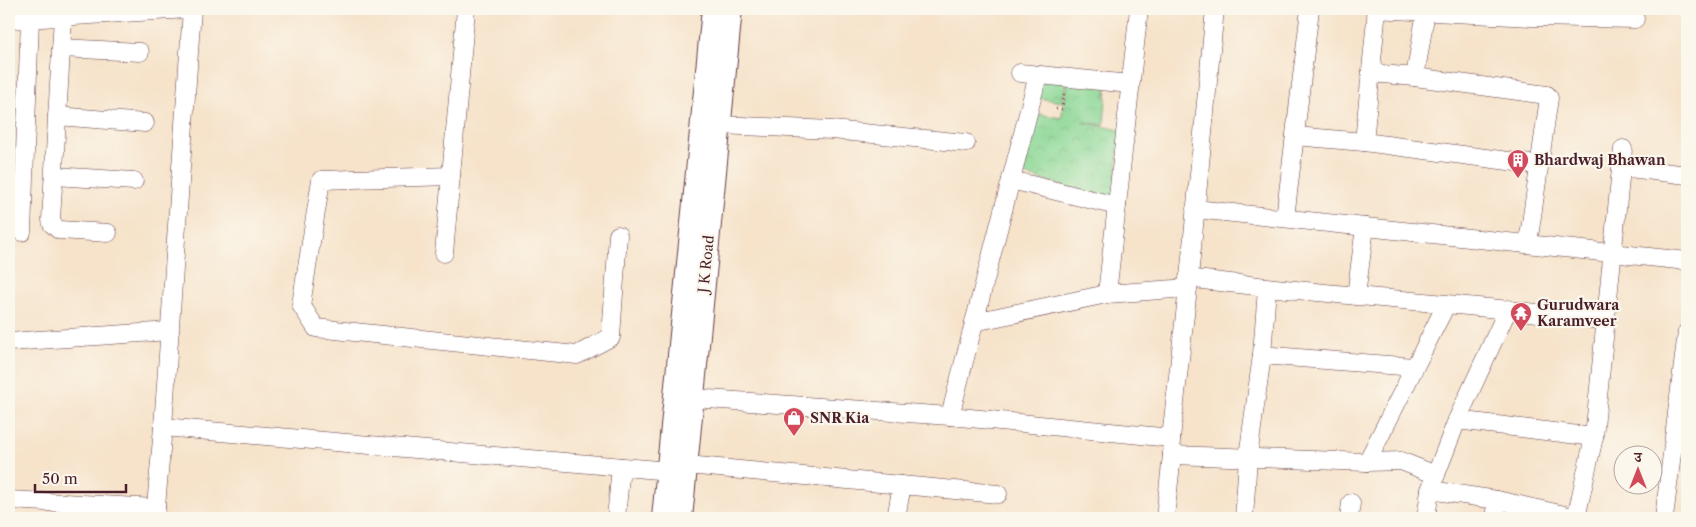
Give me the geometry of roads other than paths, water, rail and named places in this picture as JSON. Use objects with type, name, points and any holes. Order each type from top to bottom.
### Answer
[{"type":"main road","name":"J K Road","points":[[686,407],[713,9]]},
{"type":"main road","name":"J K Road","points":[[682,518],[680,469],[720,125],[731,9]]},
{"type":"main road","name":"J K Road","points":[[663,518],[680,469]]},
{"type":"street","points":[[9,20],[188,9]]},
{"type":"street","points":[[9,500],[155,513],[163,428],[192,9]]},
{"type":"street","points":[[444,253],[466,9]]},
{"type":"street","points":[[1107,294],[1138,9]]},
{"type":"street","points":[[1165,518],[1215,9]]},
{"type":"street","points":[[1285,218],[1310,9]]},
{"type":"street","points":[[1364,142],[1375,9],[1532,13],[1635,19]]},
{"type":"street","points":[[1415,77],[1426,11]]},
{"type":"street","points":[[62,17],[51,220],[59,230],[108,233]]},
{"type":"street","points":[[22,232],[30,19]]},
{"type":"street","points":[[61,48],[140,52]]},
{"type":"street","points":[[1371,73],[1547,95],[1528,244]]},
{"type":"street","points":[[1020,74],[1130,84]]},
{"type":"street","points":[[950,416],[1038,75]]},
{"type":"street","points":[[57,116],[145,123]]},
{"type":"street","points":[[720,125],[832,130],[966,144]]},
{"type":"street","points":[[1295,136],[1364,142],[1539,165]]},
{"type":"street","points":[[686,407],[950,416],[1248,457],[1367,462],[1401,461],[1433,482],[1497,500],[1577,518],[1594,437],[1623,149]]},
{"type":"street","points":[[1621,167],[1687,175]]},
{"type":"street","points":[[54,176],[134,181]]},
{"type":"street","points":[[451,176],[321,180],[301,305],[316,328],[577,355],[610,337],[618,235]]},
{"type":"street","points":[[1011,180],[1117,206]]},
{"type":"street","points":[[1195,209],[1687,261]]},
{"type":"street","points":[[1356,296],[1365,226]]},
{"type":"street","points":[[974,322],[1107,294],[1188,283],[1508,309],[1606,321]]},
{"type":"street","points":[[1244,518],[1248,457],[1262,355],[1267,288]]},
{"type":"street","points":[[1367,462],[1446,305]]},
{"type":"street","points":[[1426,518],[1433,482],[1457,420],[1508,309]]},
{"type":"street","points":[[9,342],[170,332]]},
{"type":"street","points":[[1664,518],[1687,339]]},
{"type":"street","points":[[1262,355],[1414,367]]},
{"type":"street","points":[[1457,420],[1594,437]]},
{"type":"street","points":[[163,428],[621,467],[680,469],[998,494]]},
{"type":"street","points":[[616,518],[621,467]]},
{"type":"street","points":[[896,518],[902,485]]},
{"type":"street","points":[[1495,518],[1497,500]]},
{"type":"place","name":"Bhardwaj Bhawan","points":[[1518,179]]},
{"type":"place","name":"Gurudwara Karamveer","points":[[1521,332]]},
{"type":"place","name":"SNR Kia","points":[[794,437]]}]
